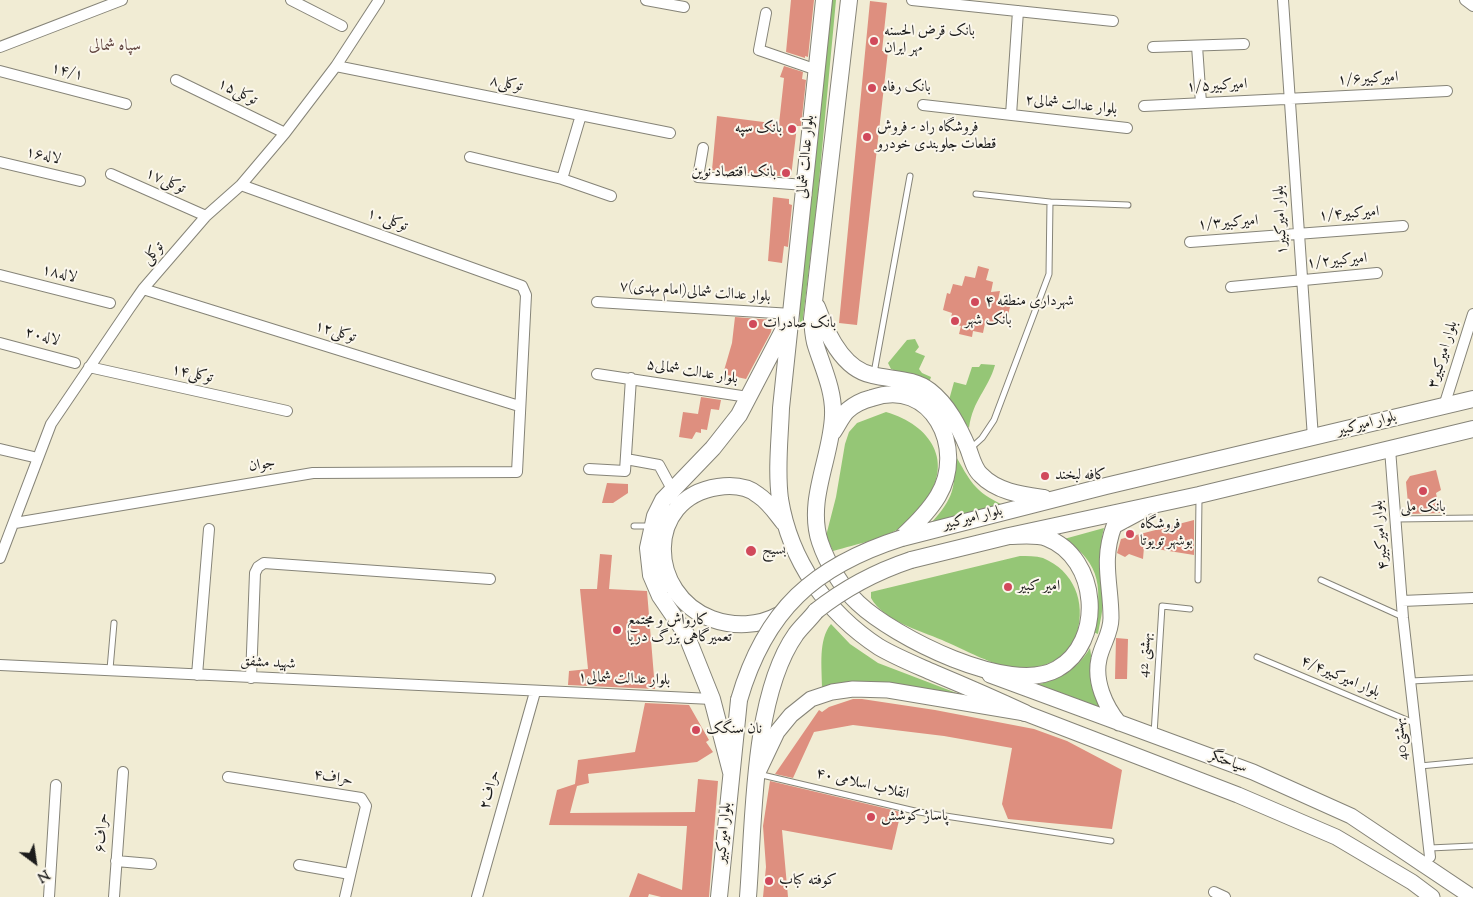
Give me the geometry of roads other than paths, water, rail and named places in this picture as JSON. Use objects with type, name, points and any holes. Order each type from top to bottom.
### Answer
[{"type":"main road","name":"بلوار عدالت شمالی","points":[[785,524],[780,498],[778,464],[781,408],[824,0]]},
{"type":"main road","name":"بلوار عدالت شمالی","points":[[849,0],[812,319],[815,344],[831,392],[833,415],[816,520],[820,541],[838,577],[856,601],[896,632],[966,664],[1018,677],[1041,676],[1058,669],[1070,659],[1081,645],[1088,626],[1090,606],[1087,584],[1078,565],[1065,549],[1046,538],[1009,536]]},
{"type":"main road","points":[[814,299],[827,333],[843,356],[858,369],[874,376],[909,381],[930,390],[946,406],[961,432],[980,474],[993,484],[1017,494],[1051,499]]},
{"type":"main road","points":[[730,772],[712,699],[686,634],[660,596],[651,575],[648,548],[653,526],[663,500],[713,448],[739,415],[792,314]]},
{"type":"main road","points":[[830,437],[848,410],[881,395],[900,393],[917,399],[940,424],[948,443],[949,461],[945,480],[939,495],[930,508],[902,538]]},
{"type":"main road","name":"بلوار امیرکبیر","points":[[719,897],[730,772],[739,700],[746,676],[767,632],[779,615],[795,596],[830,571],[866,551],[902,538],[1051,499],[1473,399]]},
{"type":"main road","name":"بلوار امیرکبیر","points":[[748,897],[757,774],[767,713],[782,660],[796,634],[816,612],[859,581],[881,570],[910,560],[1009,536],[1199,495],[1473,429]]},
{"type":"main road","points":[[779,615],[758,622],[738,624],[722,622],[694,610],[680,598],[671,585],[662,551],[665,532],[674,513],[689,498],[705,488],[729,485],[748,489],[758,495],[772,507],[785,524],[795,551],[807,574],[836,612],[850,624],[880,647],[1025,713]]},
{"type":"main road","points":[[1119,723],[1106,705],[1099,678],[1099,659],[1110,631],[1111,617],[1107,581],[1107,551],[1114,526],[1129,516],[1155,505]]},
{"type":"main road","name":"سیاحتگر","points":[[966,664],[1014,685],[1154,734],[1253,772],[1351,816],[1472,897]]},
{"type":"main road","name":"سیاحتگر","points":[[757,774],[776,732],[791,714],[811,699],[832,692],[853,688],[888,690],[1025,713],[1238,795],[1336,837],[1412,882],[1432,897]]},
{"type":"street","points":[[0,48],[122,0]]},
{"type":"street","points":[[291,0],[342,26]]},
{"type":"street","name":"توکلی","points":[[1,553],[15,523],[51,424],[143,289],[206,216],[241,185],[285,133],[336,66],[379,0]]},
{"type":"street","points":[[646,0],[684,7]]},
{"type":"street","points":[[912,0],[1113,21]]},
{"type":"street","name":"بلوار امیرکبیر۱","points":[[1283,0],[1313,438]]},
{"type":"street","points":[[1464,0],[1473,6]]},
{"type":"street","name":"بلوار عدالت شمالی۲","points":[[1011,115],[1018,11]]},
{"type":"street","points":[[766,14],[759,50],[817,70]]},
{"type":"street","points":[[1153,47],[1244,44]]},
{"type":"street","points":[[1197,46],[1201,103]]},
{"type":"street","name":"توکلی۸","points":[[336,66],[670,133]]},
{"type":"street","name":"۱۴/۱","points":[[0,71],[126,104]]},
{"type":"street","name":"توکلی۱۵","points":[[176,80],[285,133]]},
{"type":"street","name":"امیرکبیر۱/۶","points":[[1291,98],[1448,91]]},
{"type":"street","name":"امیرکبیر۱/۵","points":[[1144,106],[1291,98]]},
{"type":"street","name":"بلوار عدالت شمالی۲","points":[[923,105],[1127,128]]},
{"type":"street","points":[[562,179],[581,115]]},
{"type":"street","points":[[703,148],[698,177],[805,185]]},
{"type":"street","points":[[470,158],[562,179],[610,196]]},
{"type":"street","name":"لاله۱۶","points":[[0,162],[80,181]]},
{"type":"street","name":"توکلی۱۷","points":[[111,174],[206,216]]},
{"type":"street","name":"۱۰توکلی","points":[[241,185],[522,286],[526,295],[519,406]]},
{"type":"street","name":"امیرکبیر۱/۴","points":[[1298,234],[1403,226]]},
{"type":"street","name":"امیرکبیر۱/۳","points":[[1190,242],[1298,234]]},
{"type":"street","name":"امیرکبیر۱/۲","points":[[1232,287],[1377,273]]},
{"type":"street","name":"لاله۱۸","points":[[0,275],[110,303]]},
{"type":"street","name":"توکلی۱۲","points":[[143,289],[519,406]]},
{"type":"street","name":"۷بلوار عدالت شمالی(امام مهدی)","points":[[597,302],[792,314]]},
{"type":"street","name":"بلوار امیرکبیر۳","points":[[1444,406],[1473,314]]},
{"type":"street","name":"لاله۲۰","points":[[0,344],[75,363]]},
{"type":"street","name":"توکلی۱۴","points":[[90,368],[287,411]]},
{"type":"street","name":"بلوار عدالت شمالی۵","points":[[597,374],[748,397]]},
{"type":"street","points":[[589,469],[625,471],[631,378]]},
{"type":"street","name":"جوان","points":[[15,523],[313,473],[517,472],[519,406]]},
{"type":"street","points":[[0,449],[38,458]]},
{"type":"street","name":"۴بلوار امیرکبیر","points":[[1390,450],[1404,618]]},
{"type":"street","points":[[626,459],[659,464],[672,489]]},
{"type":"street","points":[[197,675],[209,529]]},
{"type":"street","points":[[251,678],[255,573],[258,566],[264,563],[490,579]]},
{"type":"street","points":[[1402,601],[1473,598]]},
{"type":"street","name":"40بهشتی","points":[[1404,618],[1414,723],[1430,852]]},
{"type":"street","name":"شهید مشفق","points":[[0,665],[110,669],[535,692]]},
{"type":"street","name":"بلوار عدالت شمالی۱","points":[[535,692],[712,699]]},
{"type":"street","name":"حراف۲","points":[[477,897],[535,692]]},
{"type":"street","name":"حراف۶","points":[[114,897],[123,772]]},
{"type":"street","name":"حراف۴","points":[[228,777],[361,798],[364,801],[366,806],[344,897]]},
{"type":"street","points":[[49,897],[56,785]]},
{"type":"street","points":[[116,861],[151,864]]},
{"type":"street","points":[[299,865],[350,874]]},
{"type":"street","points":[[1214,892],[1225,897]]},
{"type":"lane","points":[[874,376],[910,176]]},
{"type":"lane","points":[[976,194],[1050,202],[1128,205]]},
{"type":"lane","points":[[969,450],[982,438],[994,420],[1049,274],[1050,202]]},
{"type":"lane","points":[[1198,580],[1199,495]]},
{"type":"lane","points":[[1396,519],[1473,518]]},
{"type":"lane","points":[[634,526],[653,526]]},
{"type":"lane","points":[[1321,580],[1404,618]]},
{"type":"lane","name":"42 بهشتی","points":[[1154,734],[1162,606],[1190,609]]},
{"type":"lane","points":[[110,669],[114,623]]},
{"type":"lane","name":"بلوار امیرکبیر۴/۴","points":[[1257,657],[1414,723]]},
{"type":"lane","points":[[1411,681],[1473,678]]},
{"type":"lane","points":[[1420,766],[1473,762]]},
{"type":"lane","name":"انقلاب اسلامی ۴۰","points":[[757,774],[919,812],[1111,840]]},
{"type":"lane","points":[[1430,852],[1473,846]]},
{"type":"place","name":"بانک قرض الحسنه مهر ایران","points":[[874,41]]},
{"type":"place","name":"بانک رفاه","points":[[872,88]]},
{"type":"place","name":"بانک سپه","points":[[792,129]]},
{"type":"place","name":"فروشگاه راد - فروش قطعات جلوبندی خودرو","points":[[867,137]]},
{"type":"place","name":"بانک اقتصاد نوین","points":[[786,173]]},
{"type":"place","name":"شهرداری منطقه ۴","points":[[975,302]]},
{"type":"place","name":"بانک شهر","points":[[955,321]]},
{"type":"place","name":"بانک صادرات","points":[[753,324]]},
{"type":"place","name":"کافه لبخند","points":[[1045,476]]},
{"type":"place","name":"بانک ملی","points":[[1423,491]]},
{"type":"place","name":"فروشگاه بوشهر تویوتا","points":[[1130,534]]},
{"type":"place","name":"بسیج","points":[[751,551]]},
{"type":"place","name":"امیر کبیر","points":[[1008,587]]},
{"type":"place","name":"کارواش و مجتمع تعمیرگاهی بزرگ دریا","points":[[617,630]]},
{"type":"place","name":"نان سنگک","points":[[696,730]]},
{"type":"place","name":"پاساژ کوشش","points":[[871,817]]},
{"type":"place","name":"کوفته کباب","points":[[769,881]]},
{"type":"district","name":"سپاه شمالی","points":[[115,47]]}]
